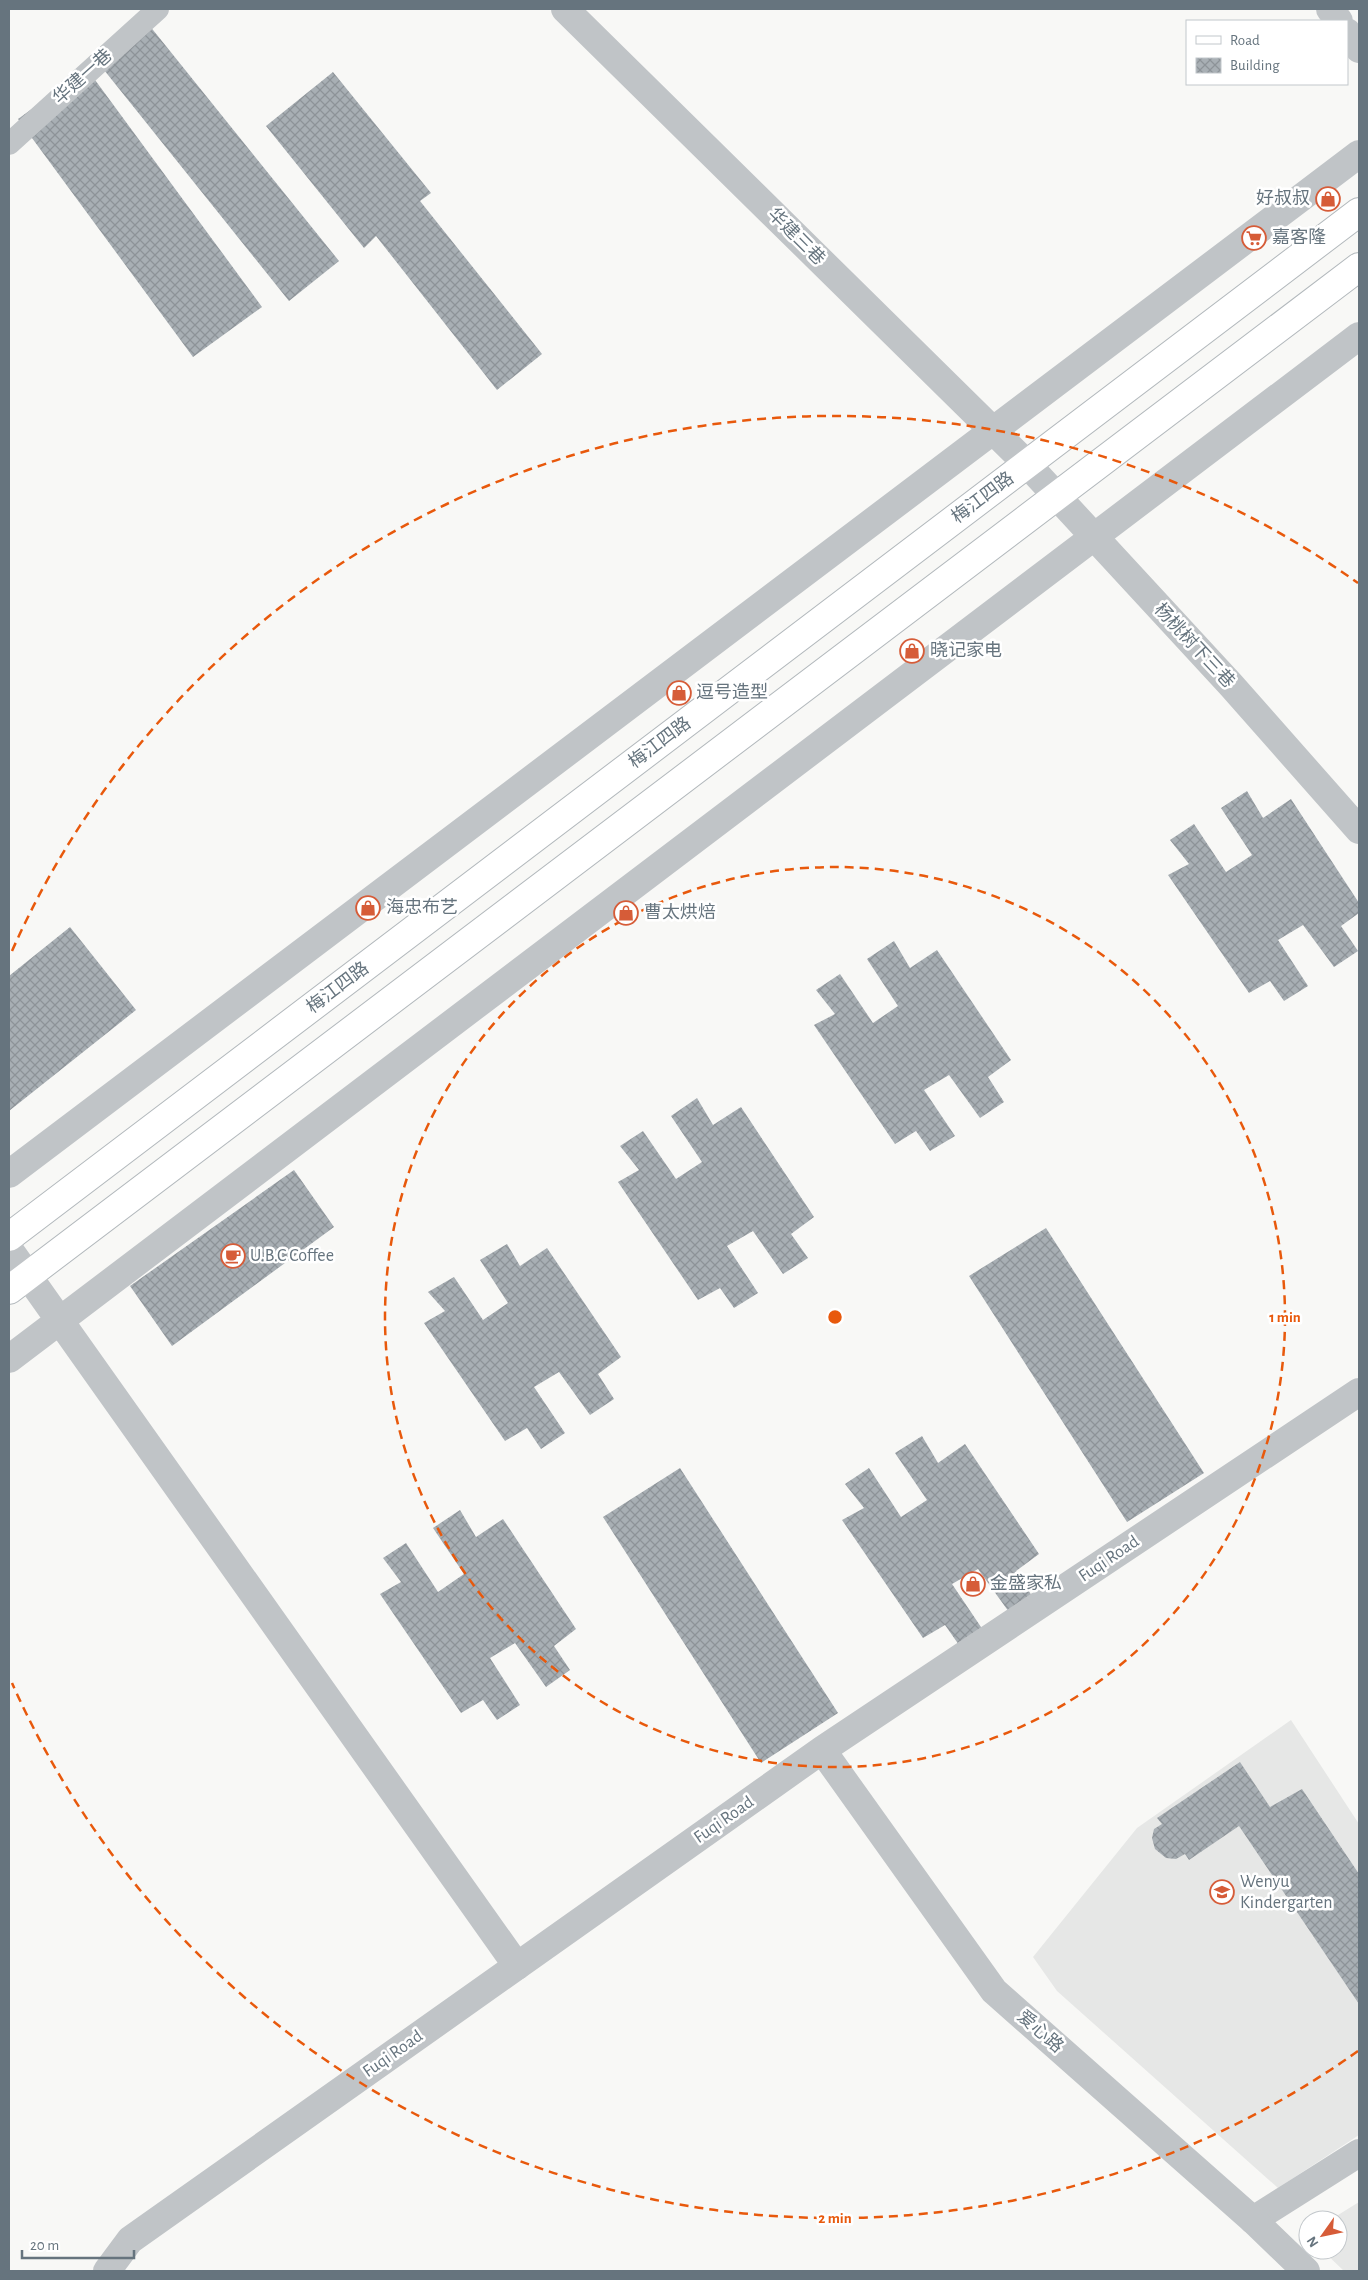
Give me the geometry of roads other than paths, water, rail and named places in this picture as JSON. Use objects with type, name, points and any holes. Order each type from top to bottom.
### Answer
[{"type":"main road","name":"梅江四路","points":[[9,1238],[1359,212]]},
{"type":"main road","points":[[9,1290],[1359,267]]},
{"type":"street","name":"华建三巷","points":[[565,9],[1027,464]]},
{"type":"street","points":[[1330,9],[1338,20]]},
{"type":"street","points":[[1348,34],[1359,50]]},
{"type":"street","points":[[9,1174],[1359,154]]},
{"type":"street","points":[[9,1359],[1359,336]]},
{"type":"street","name":"杨桃树下三巷","points":[[1027,464],[1231,685],[1359,830]]},
{"type":"street","points":[[9,1249],[517,1966]]},
{"type":"street","name":"Fuqi Road","points":[[107,2271],[130,2240],[822,1750],[1359,1392]]},
{"type":"street","name":"爱心路","points":[[822,1750],[994,1991],[1253,2220],[1306,2271]]},
{"type":"street","points":[[1253,2220],[1359,2153]]},
{"type":"lane","name":"华建一巷","points":[[9,144],[158,9]]},
{"type":"place","name":"好叔叔","points":[[1328,199]]},
{"type":"place","name":"嘉客隆","points":[[1254,238]]},
{"type":"place","name":"晓记家电","points":[[912,651]]},
{"type":"place","name":"逗号造型","points":[[679,693]]},
{"type":"place","name":"海忠布艺","points":[[368,908]]},
{"type":"place","name":"曹太烘焙","points":[[626,913]]},
{"type":"place","name":"U.B.C Coffee","points":[[233,1256]]},
{"type":"place","name":"金盛家私","points":[[973,1584]]},
{"type":"place","name":"Wenyu Kindergarten","points":[[1222,1892]]}]
